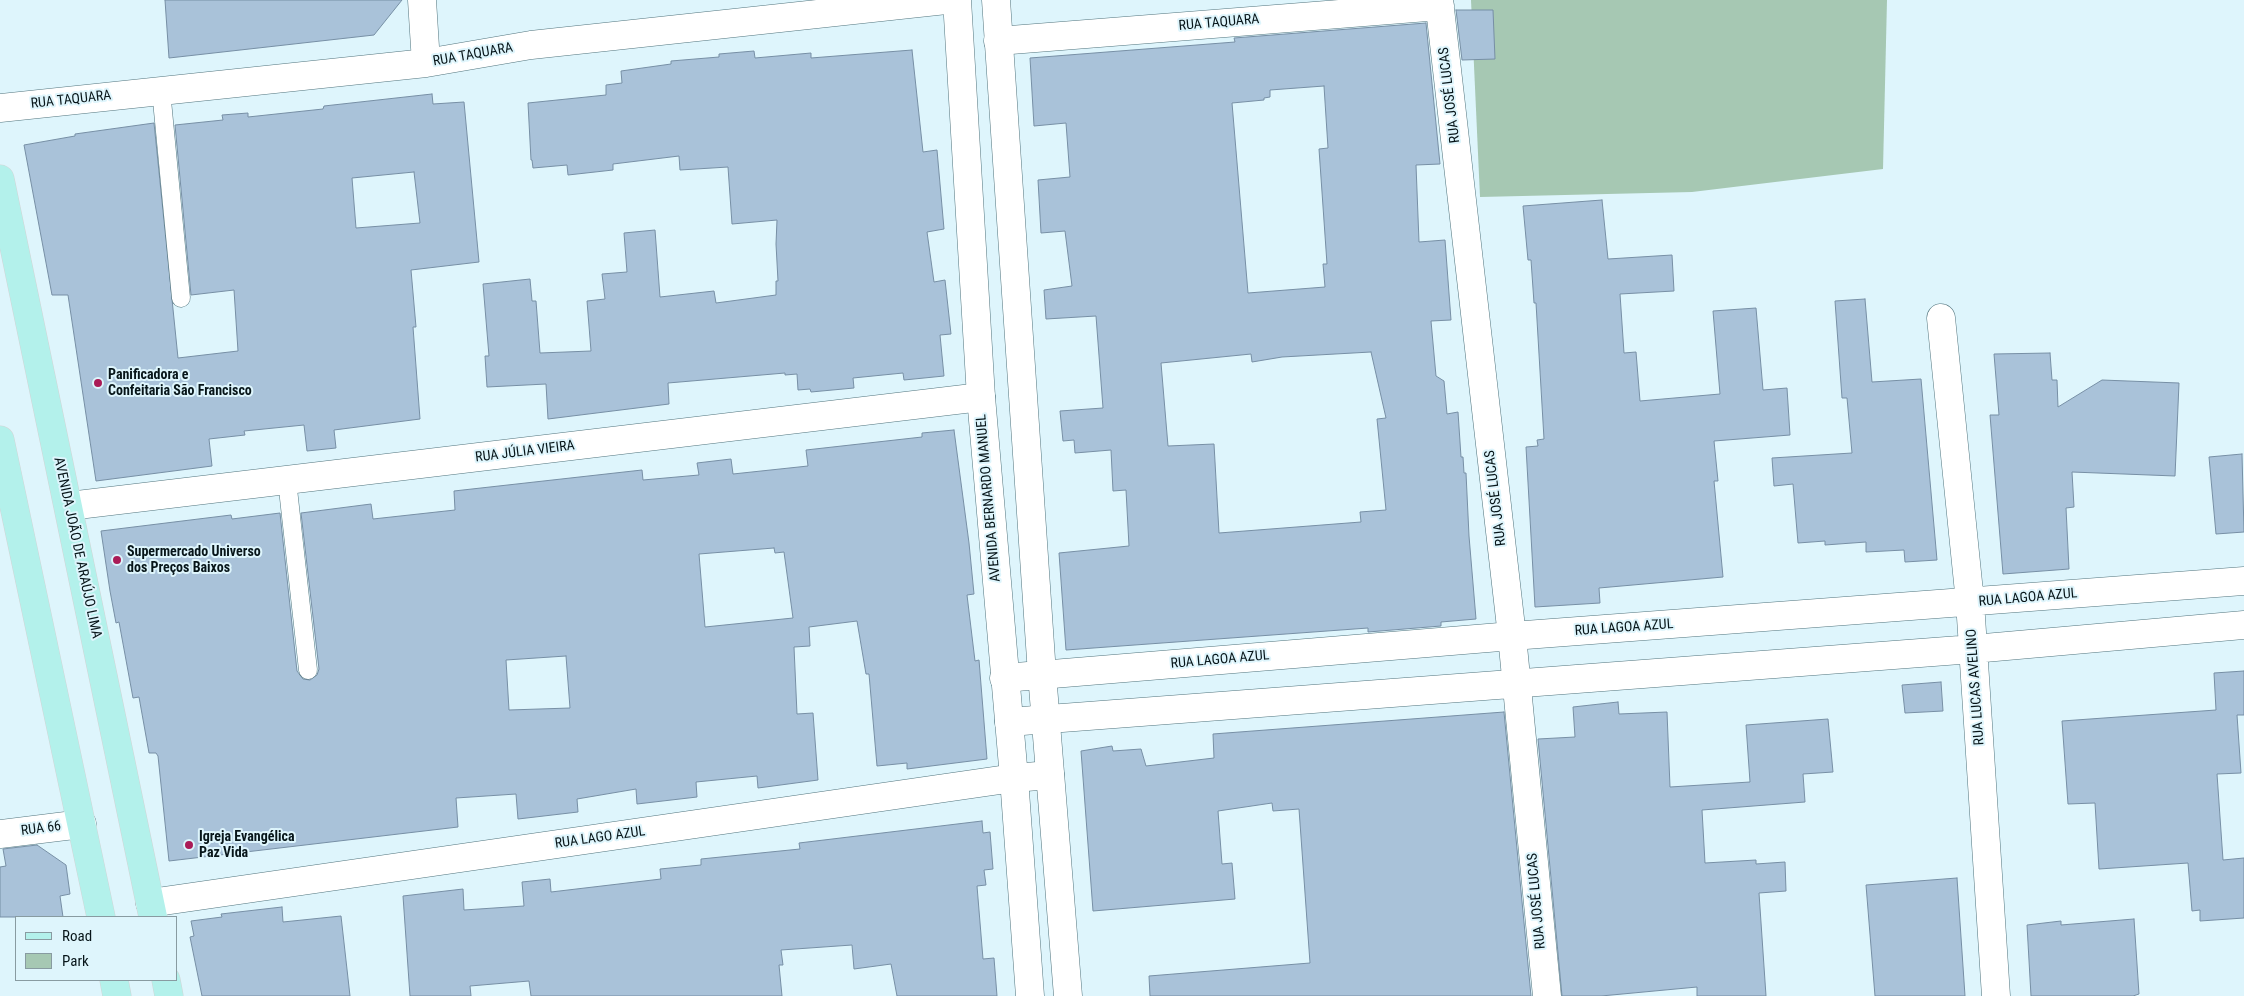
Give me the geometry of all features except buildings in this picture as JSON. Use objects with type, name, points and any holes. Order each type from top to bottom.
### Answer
[{"type":"main road","name":"AVENIDA JOÃO DE ARAÚJO LIMA","points":[[0,179],[151,910]]},
{"type":"main road","points":[[0,440],[101,916]]},
{"type":"main road","points":[[114,981],[117,996]]},
{"type":"main road","points":[[166,981],[170,996]]},
{"type":"street","points":[[422,0],[426,63]]},
{"type":"street","name":"RUA TAQUARA","points":[[0,108],[426,63],[531,45],[946,0]]},
{"type":"street","name":"AVENIDA BERNARDO MANUEL","points":[[957,0],[981,397],[1014,778],[1030,996]]},
{"type":"street","points":[[996,0],[1042,674],[1068,996]]},
{"type":"street","name":"RUA TAQUARA","points":[[998,41],[1439,3]]},
{"type":"street","name":"RUA JOSÉ LUCAS","points":[[1439,3],[1512,636],[1546,996]]},
{"type":"street","points":[[972,271],[1015,270]]},
{"type":"street","name":"RUA LUCAS AVELINO","points":[[1941,318],[1970,602],[1996,996]]},
{"type":"street","name":"RUA JÚLIA VIEIRA","points":[[69,506],[981,397]]},
{"type":"street","name":"RUA LAGOA AZUL","points":[[1004,678],[1512,636],[2244,581]]},
{"type":"street","points":[[1009,722],[1973,649],[2244,625]]},
{"type":"street","name":"RUA LAGO AZUL","points":[[151,910],[1014,778],[1050,775]]},
{"type":"street","name":"RUA 66","points":[[0,834],[82,824]]},
{"type":"lane","points":[[161,90],[181,298]]},
{"type":"lane","points":[[287,480],[308,670]]},
{"type":"green space","points":[[1471,0],[1887,0],[1883,169],[1692,192],[1480,197]]},
{"type":"place","name":"Panificadora e Confeitaria São Francisco","points":[[98,383]]},
{"type":"place","name":"Supermercado Universo dos Preços Baixos","points":[[117,560]]},
{"type":"place","name":"Igreja Evangélica Paz Vida","points":[[189,845]]}]
